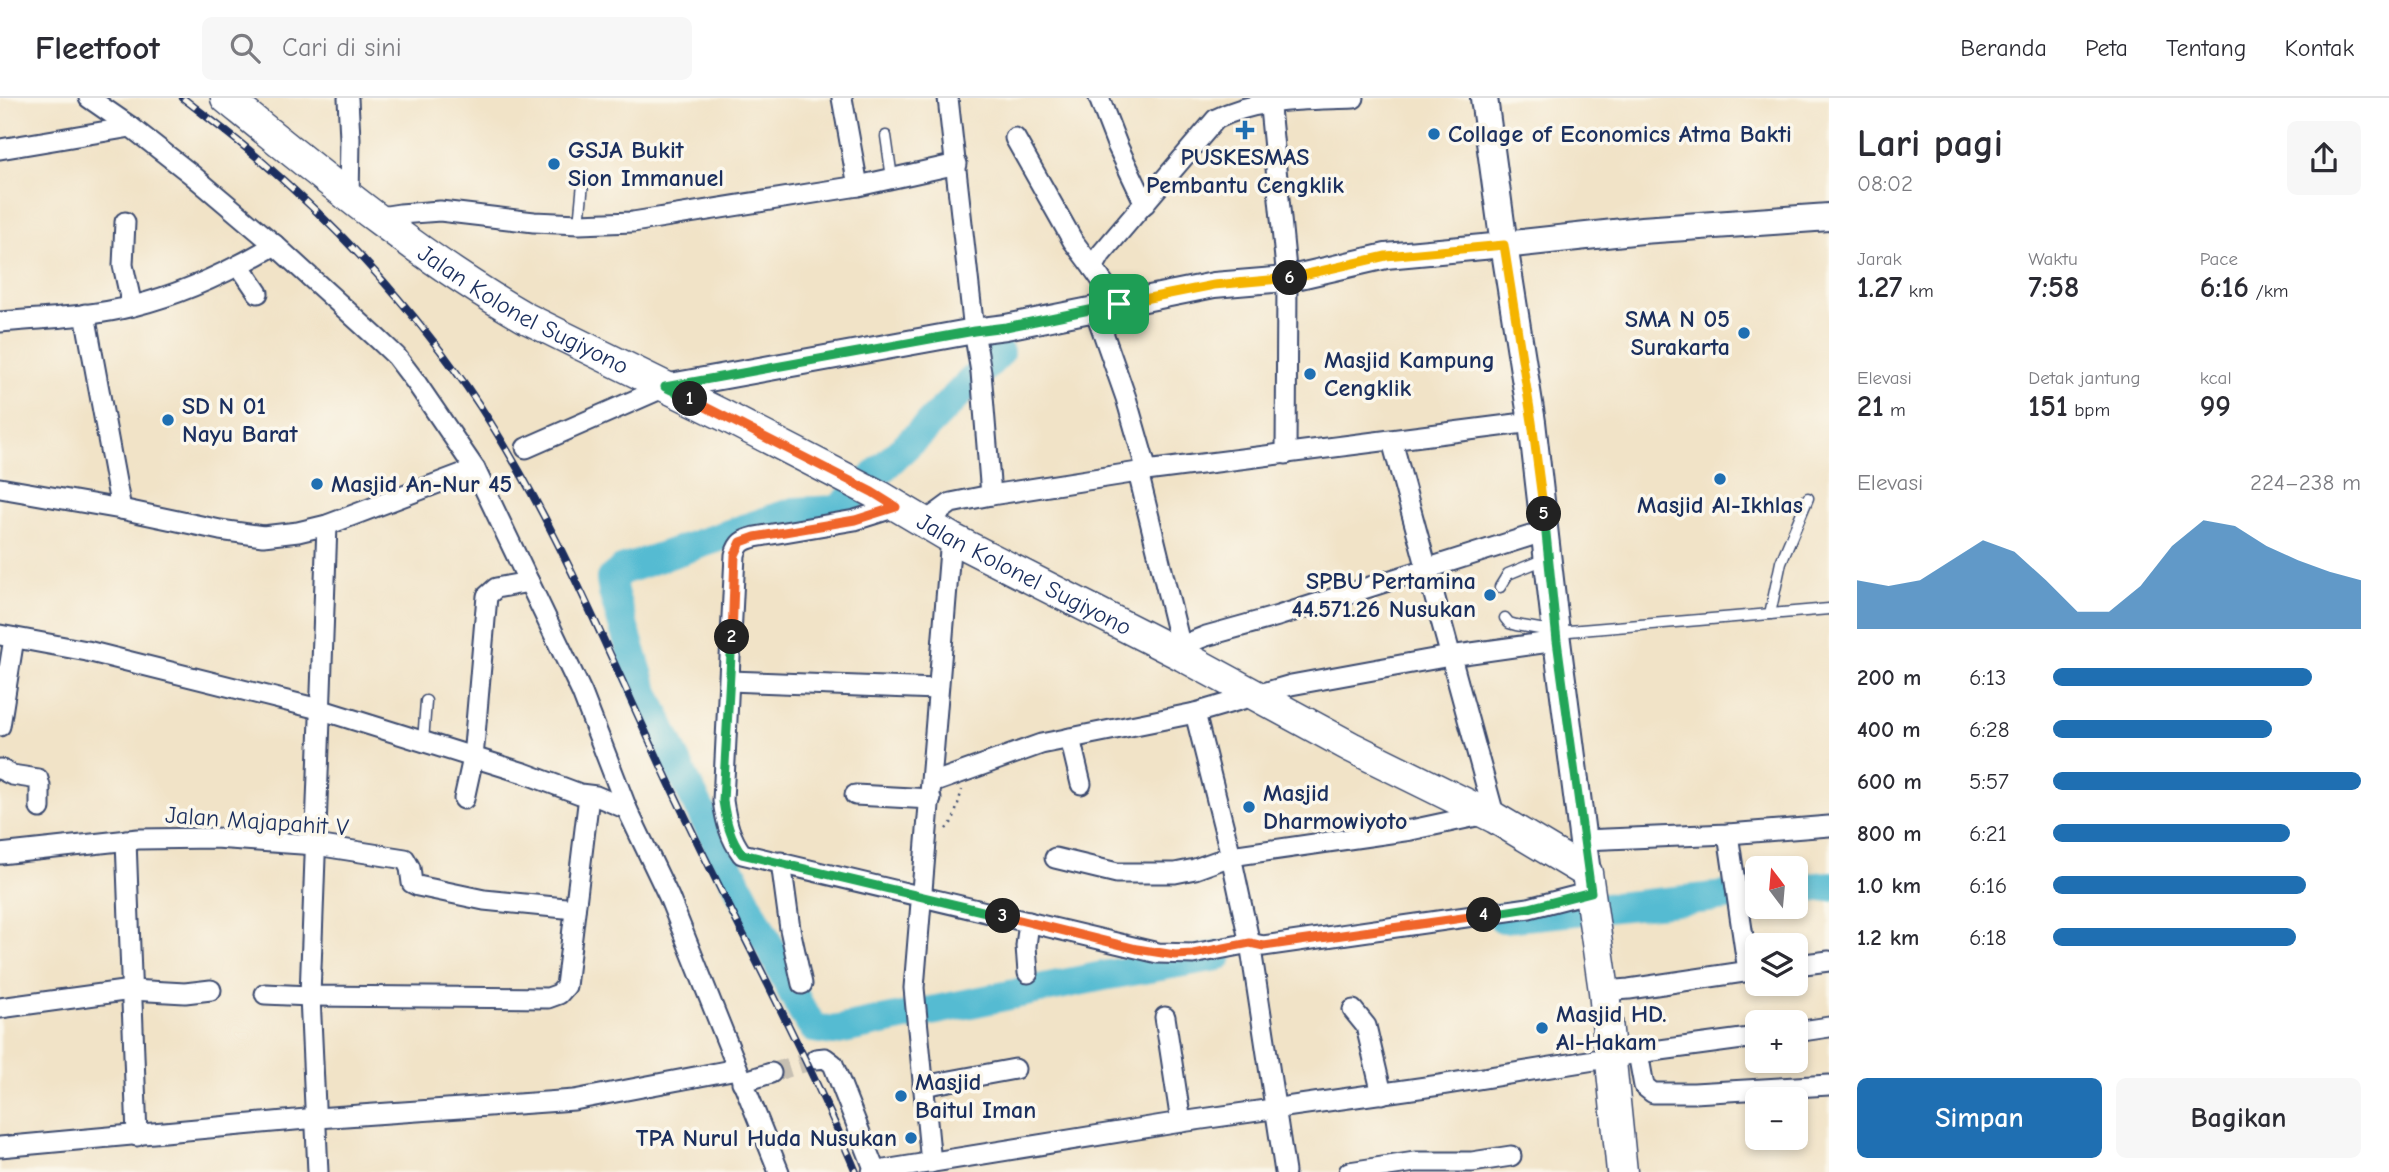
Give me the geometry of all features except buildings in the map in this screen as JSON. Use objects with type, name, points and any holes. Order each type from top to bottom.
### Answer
[{"type":"main road","name":"Jalan Kolonel Sugiyono","points":[[226,98],[349,199],[477,289],[888,501],[940,520],[1182,651],[1256,697],[1490,816],[1591,896]]},
{"type":"main road","points":[[1484,98],[1532,422],[1604,991],[1624,1055],[1614,1093],[1622,1172]]},
{"type":"main road","points":[[1504,245],[1642,230],[1829,217]]},
{"type":"street","points":[[89,98],[131,127],[275,245],[396,356],[475,469],[582,694],[627,810],[669,897],[779,1172]]},
{"type":"street","points":[[348,98],[349,199]]},
{"type":"street","points":[[1099,98],[1145,204]]},
{"type":"street","points":[[1093,268],[1101,254],[1216,119],[1240,108],[1270,100],[1354,98]]},
{"type":"street","points":[[1270,100],[1287,279],[1286,454]]},
{"type":"street","points":[[948,101],[957,164],[957,194],[981,372],[990,495]]},
{"type":"street","points":[[844,106],[858,186]]},
{"type":"street","points":[[0,149],[131,127]]},
{"type":"street","points":[[1015,138],[1073,241],[1119,304]]},
{"type":"street","points":[[374,218],[440,211],[534,222],[579,224],[647,220],[858,186],[957,164]]},
{"type":"street","points":[[125,222],[123,265],[132,306]]},
{"type":"street","points":[[0,322],[85,314],[132,306],[189,288],[275,245]]},
{"type":"street","points":[[526,448],[665,387],[975,340],[1006,327],[1214,285],[1287,279],[1386,256],[1504,245]]},
{"type":"street","points":[[239,265],[258,293]]},
{"type":"street","points":[[1095,310],[1126,398],[1182,651],[1206,636],[1426,569],[1547,544]]},
{"type":"street","points":[[85,314],[121,509]]},
{"type":"street","points":[[931,1163],[915,999],[920,895],[932,791],[940,520],[990,495],[1143,472],[1532,422]]},
{"type":"street","points":[[1055,858],[1117,873],[1175,873],[1231,856],[1411,831],[1490,816],[1392,440]]},
{"type":"street","points":[[0,488],[263,536],[327,525],[475,469]]},
{"type":"street","points":[[888,501],[855,520],[755,537],[741,542],[735,555],[723,801],[725,819],[733,842],[742,854],[1137,949],[1175,955],[1252,953],[1264,946],[1529,908],[1591,896]]},
{"type":"street","points":[[318,1172],[310,996],[327,525]]},
{"type":"street","points":[[464,799],[473,758],[487,596],[496,588],[529,582]]},
{"type":"street","points":[[855,795],[932,791],[969,770],[1029,748],[1195,713],[1291,685],[1557,636]]},
{"type":"street","points":[[0,726],[7,637],[87,651],[319,709],[592,796],[627,810]]},
{"type":"street","points":[[730,681],[937,689]]},
{"type":"street","points":[[1195,713],[1252,953],[1285,1172]]},
{"type":"street","points":[[1070,738],[1081,785]]},
{"type":"street","points":[[0,769],[12,775],[38,779],[40,808]]},
{"type":"street","points":[[265,994],[548,998],[559,994],[566,986],[592,796],[612,773]]},
{"type":"street","points":[[1583,840],[1728,834],[1829,826]]},
{"type":"street","points":[[1728,834],[1745,933]]},
{"type":"street","name":"Jalan Majapahit V","points":[[0,855],[125,840],[215,838],[316,845],[405,859],[410,868],[412,883],[418,886],[484,900],[575,909]]},
{"type":"street","points":[[125,840],[138,1136]]},
{"type":"street","points":[[781,862],[790,929],[803,984]]},
{"type":"street","points":[[1028,973],[1026,952],[1029,922]]},
{"type":"street","points":[[1808,964],[1829,961]]},
{"type":"street","points":[[1604,991],[1745,971]]},
{"type":"street","points":[[0,1008],[131,990],[185,993],[211,990]]},
{"type":"street","points":[[1353,1010],[1366,1026],[1382,1094]]},
{"type":"street","points":[[1165,1017],[1181,1122]]},
{"type":"street","points":[[1808,1030],[1829,1027]]},
{"type":"street","points":[[816,1059],[825,1058],[832,1064],[874,1172],[1181,1122],[1745,1039]]},
{"type":"street","points":[[1624,1055],[1644,1086],[1653,1093],[1829,1084]]},
{"type":"street","points":[[923,1086],[1015,1069]]},
{"type":"street","points":[[0,1147],[317,1118],[566,1100],[739,1075],[771,1073]]},
{"type":"street","points":[[1349,1172],[1419,1162],[1472,1162],[1511,1156]]},
{"type":"lane","points":[[886,136],[892,178]]},
{"type":"lane","points":[[579,224],[583,183]]},
{"type":"lane","points":[[1770,614],[1781,562],[1808,498]]},
{"type":"lane","points":[[1500,587],[1508,574],[1547,544]]},
{"type":"lane","points":[[1505,618],[1509,623],[1557,636],[1829,609]]},
{"type":"lane","points":[[424,742],[426,701]]},
{"type":"path","points":[[925,852],[953,821],[969,770]]},
{"type":"waterway","points":[[999,353],[838,510],[794,512],[622,570],[611,579],[642,686],[684,778],[802,1011],[814,1028],[833,1031],[1103,976],[1218,956]]},
{"type":"waterway","points":[[1808,888],[1829,886]]},
{"type":"waterway","points":[[1503,918],[1745,894]]},
{"type":"tunnel","points":[[771,1073],[816,1059]]},
{"type":"railway","points":[[183,98],[287,184],[370,266],[444,356],[499,436],[556,539],[680,806],[792,1033],[856,1172]]},
{"type":"place","name":"PUSKESMAS Pembantu Cengklik","points":[[1245,130]]},
{"type":"place","name":"Collage of Economics Atma Bakti","points":[[1434,134]]},
{"type":"place","name":"GSJA Bukit Sion Immanuel","points":[[554,164]]},
{"type":"place","name":"SMA N 05 Surakarta","points":[[1744,333]]},
{"type":"place","name":"Masjid Kampung Cengklik","points":[[1310,374]]},
{"type":"place","name":"SD N 01 Nayu Barat","points":[[168,420]]},
{"type":"place","name":"Masjid Al-Ikhlas","points":[[1720,479]]},
{"type":"place","name":"Masjid An-Nur 45","points":[[317,484]]},
{"type":"place","name":"SPBU Pertamina 44.571.26 Nusukan","points":[[1490,595]]},
{"type":"place","name":"Masjid Dharmowiyoto","points":[[1249,807]]},
{"type":"place","name":"Masjid HD. Al-Hakam","points":[[1542,1028]]},
{"type":"place","name":"Masjid Baitul Iman","points":[[901,1096]]},
{"type":"place","name":"TPA Nurul Huda Nusukan","points":[[911,1138]]},
{"type":"route","points":[[1504,245],[1532,422],[1557,641],[1591,892],[1529,908],[1264,946],[1250,943],[1175,955],[1137,949],[742,854],[733,842],[725,819],[723,801],[737,548],[741,542],[755,537],[855,520],[896,507],[880,496],[665,387],[1006,327],[1119,304],[1214,285],[1287,279],[1386,256],[1504,245]]}]
